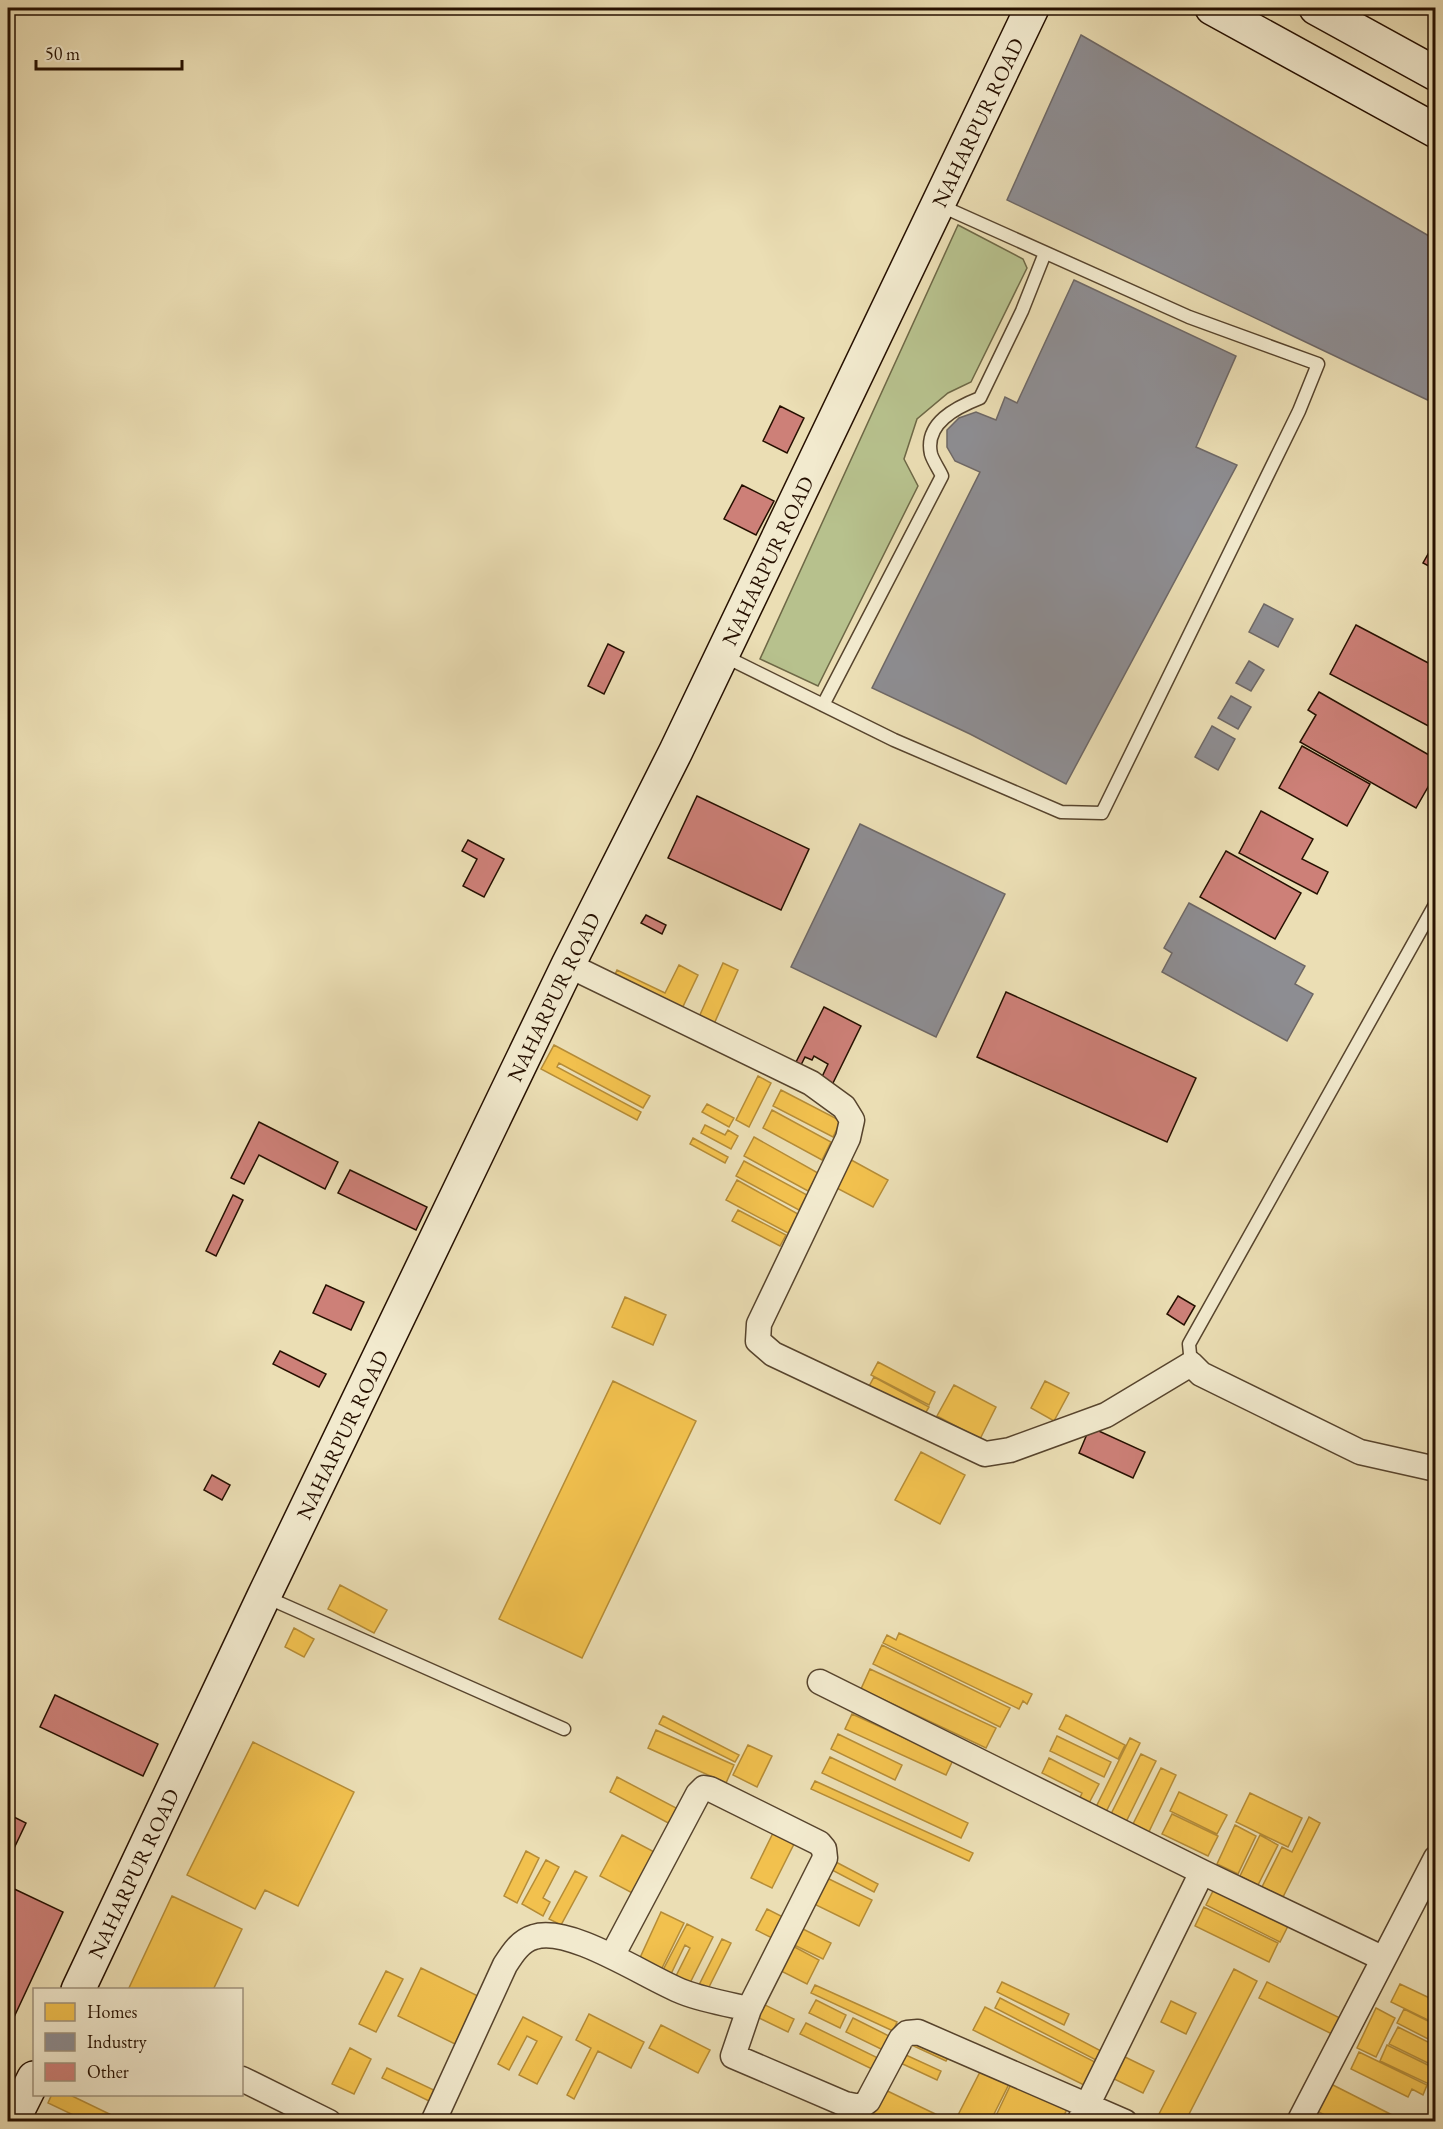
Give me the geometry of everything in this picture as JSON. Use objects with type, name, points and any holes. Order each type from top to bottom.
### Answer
[{"type":"street","name":"NAHARPUR ROAD","points":[[78,1988],[264,1596],[568,965],[722,656],[1032,8]]},
{"type":"street","points":[[1212,8],[1436,131]]},
{"type":"street","points":[[1316,8],[1436,74]]},
{"type":"street","points":[[568,965],[811,1083],[844,1107],[852,1120],[848,1138],[759,1324],[758,1341],[773,1354],[985,1454],[1000,1454],[1106,1415],[1191,1364],[1201,1374],[1360,1452],[1436,1469]]},
{"type":"street","points":[[820,1682],[1202,1872],[1383,1958]]},
{"type":"street","points":[[612,1956],[698,1794],[704,1788],[718,1792],[819,1843],[824,1849],[825,1858],[749,2009],[734,2056],[845,2104],[860,2107],[868,2101],[906,2032],[918,2032],[1084,2112],[1125,2121]]},
{"type":"street","points":[[1299,2121],[1436,1858]]},
{"type":"street","points":[[1084,2112],[1202,1872]]},
{"type":"street","points":[[433,2121],[505,1965],[516,1947],[534,1937],[552,1935],[612,1956],[645,1976],[685,1993],[749,2009]]},
{"type":"street","points":[[243,2079],[329,2121]]},
{"type":"street","points":[[12,2121],[33,2080]]},
{"type":"lane","points":[[722,656],[894,740],[1061,812],[1102,813],[1299,411],[1318,364],[1189,317],[939,205]]},
{"type":"lane","points":[[824,705],[942,476],[931,454],[932,439],[941,420],[959,406],[980,398],[1022,311],[1045,253]]},
{"type":"lane","points":[[1191,1364],[1189,1344],[1436,903]]},
{"type":"lane","points":[[264,1596],[564,1729]]},
{"type":"green space","points":[[958,225],[1023,259],[1027,268],[971,382],[948,393],[917,419],[904,459],[918,486],[818,686],[760,659]]},
{"type":"building: Homes","points":[[723,963],[738,970],[710,1033],[695,1026]]},
{"type":"building: Homes","points":[[679,965],[698,975],[678,1017],[611,984],[617,970],[665,993]]},
{"type":"building: Homes","points":[[554,1045],[650,1096],[643,1108],[559,1063],[557,1067],[641,1112],[637,1120],[541,1069]]},
{"type":"building: Homes","points":[[758,1076],[771,1083],[749,1127],[736,1120]]},
{"type":"building: Homes","points":[[781,1090],[841,1121],[833,1137],[773,1106]]},
{"type":"building: Homes","points":[[707,1104],[734,1118],[729,1127],[702,1112]]},
{"type":"building: Homes","points":[[772,1110],[831,1142],[822,1160],[763,1128]]},
{"type":"building: Homes","points":[[705,1125],[725,1135],[728,1130],[738,1136],[731,1149],[701,1133]]},
{"type":"building: Homes","points":[[754,1137],[818,1173],[808,1191],[744,1156]]},
{"type":"building: Homes","points":[[693,1138],[728,1157],[725,1163],[690,1144]]},
{"type":"building: Homes","points":[[844,1156],[888,1180],[873,1207],[829,1184]]},
{"type":"building: Homes","points":[[744,1161],[807,1195],[799,1210],[736,1176]]},
{"type":"building: Homes","points":[[737,1180],[798,1214],[788,1233],[726,1200]]},
{"type":"building: Homes","points":[[738,1210],[786,1235],[780,1246],[732,1221]]},
{"type":"building: Homes","points":[[625,1297],[666,1315],[653,1345],[612,1327]]},
{"type":"building: Homes","points":[[878,1362],[935,1392],[929,1405],[871,1375]]},
{"type":"building: Homes","points":[[874,1377],[929,1407],[922,1419],[867,1390]]},
{"type":"building: Homes","points":[[613,1381],[696,1421],[582,1658],[499,1619]]},
{"type":"building: Homes","points":[[1045,1381],[1069,1393],[1054,1421],[1031,1408]]},
{"type":"building: Homes","points":[[954,1385],[996,1407],[980,1439],[937,1416]]},
{"type":"building: Homes","points":[[921,1452],[965,1475],[940,1524],[895,1500]]},
{"type":"building: Homes","points":[[340,1585],[387,1610],[374,1633],[328,1609]]},
{"type":"building: Homes","points":[[294,1628],[314,1639],[304,1657],[285,1647]]},
{"type":"building: Homes","points":[[899,1633],[1032,1694],[1027,1704],[1023,1701],[1019,1709],[883,1643],[887,1635],[896,1640]]},
{"type":"building: Homes","points":[[882,1645],[1010,1708],[1000,1727],[873,1664]]},
{"type":"building: Homes","points":[[870,1669],[996,1728],[986,1748],[861,1689]]},
{"type":"building: Homes","points":[[852,1714],[953,1760],[946,1775],[845,1729]]},
{"type":"building: Homes","points":[[1066,1715],[1125,1745],[1118,1759],[1059,1729]]},
{"type":"building: Homes","points":[[663,1716],[739,1755],[735,1762],[659,1724]]},
{"type":"building: Homes","points":[[656,1730],[734,1765],[726,1783],[648,1748]]},
{"type":"building: Homes","points":[[838,1734],[902,1765],[895,1780],[831,1749]]},
{"type":"building: Homes","points":[[1057,1736],[1111,1762],[1104,1777],[1050,1751]]},
{"type":"building: Homes","points":[[1130,1738],[1140,1743],[1105,1814],[1095,1809]]},
{"type":"building: Homes","points":[[253,1742],[354,1792],[298,1906],[265,1890],[255,1909],[187,1875]]},
{"type":"building: Homes","points":[[748,1745],[772,1756],[757,1787],[733,1775]]},
{"type":"building: Homes","points":[[1141,1754],[1156,1761],[1125,1824],[1110,1816]]},
{"type":"building: Homes","points":[[830,1757],[968,1823],[961,1838],[822,1773]]},
{"type":"building: Homes","points":[[1049,1758],[1099,1784],[1088,1805],[1079,1800],[1082,1793],[1042,1773]]},
{"type":"building: Homes","points":[[1161,1768],[1176,1775],[1146,1838],[1130,1830]]},
{"type":"building: Homes","points":[[617,1777],[680,1810],[672,1825],[610,1792]]},
{"type":"building: Homes","points":[[815,1781],[973,1853],[969,1861],[811,1789]]},
{"type":"building: Homes","points":[[1179,1792],[1227,1815],[1217,1834],[1170,1811]]},
{"type":"building: Homes","points":[[1250,1793],[1302,1818],[1288,1847],[1236,1822]]},
{"type":"building: Homes","points":[[1172,1814],[1218,1836],[1208,1856],[1162,1834]]},
{"type":"building: Homes","points":[[1309,1817],[1320,1823],[1283,1897],[1262,1887],[1282,1847],[1292,1852]]},
{"type":"building: Homes","points":[[1235,1825],[1256,1836],[1238,1874],[1217,1864]]},
{"type":"building: Homes","points":[[773,1833],[794,1844],[772,1888],[751,1878]]},
{"type":"building: Homes","points":[[622,1835],[660,1855],[638,1896],[600,1876]]},
{"type":"building: Homes","points":[[1260,1835],[1278,1845],[1258,1885],[1240,1876]]},
{"type":"building: Homes","points":[[526,1851],[539,1858],[517,1903],[504,1896]]},
{"type":"building: Homes","points":[[546,1860],[559,1867],[543,1898],[550,1902],[543,1916],[522,1904]]},
{"type":"building: Homes","points":[[834,1861],[878,1884],[874,1892],[830,1869]]},
{"type":"building: Homes","points":[[575,1871],[587,1877],[561,1925],[549,1919]]},
{"type":"building: Homes","points":[[825,1877],[872,1900],[859,1926],[812,1903]]},
{"type":"building: Homes","points":[[1214,1889],[1288,1926],[1280,1942],[1206,1905]]},
{"type":"building: Homes","points":[[172,1896],[242,1929],[214,1988],[129,1988]]},
{"type":"building: Homes","points":[[1204,1907],[1278,1943],[1269,1962],[1195,1926]]},
{"type":"building: Homes","points":[[767,1909],[785,1918],[774,1939],[756,1930]]},
{"type":"building: Homes","points":[[661,1912],[684,1923],[661,1970],[639,1960]]},
{"type":"building: Homes","points":[[687,1924],[713,1937],[689,1985],[675,1978],[690,1948],[685,1945],[670,1976],[662,1972]]},
{"type":"building: Homes","points":[[799,1927],[831,1943],[823,1959],[790,1943]]},
{"type":"building: Homes","points":[[722,1939],[731,1943],[707,1991],[698,1987]]},
{"type":"building: Homes","points":[[789,1944],[819,1960],[807,1984],[777,1969]]},
{"type":"building: Homes","points":[[421,1968],[478,1996],[455,2044],[398,2016]]},
{"type":"building: Homes","points":[[1234,1969],[1257,1981],[1185,2122],[1168,2122],[1158,2116]]},
{"type":"building: Homes","points":[[386,1971],[403,1979],[376,2032],[359,2024]]},
{"type":"building: Homes","points":[[1002,1982],[1069,2014],[1064,2025],[997,1992]]},
{"type":"building: Homes","points":[[1267,1982],[1344,2020],[1336,2036],[1259,1998]]},
{"type":"building: Homes","points":[[1400,1984],[1436,2001],[1436,2024],[1391,2002]]},
{"type":"building: Homes","points":[[815,1985],[897,2022],[893,2031],[811,1993]]},
{"type":"building: Homes","points":[[1000,1998],[1103,2052],[1098,2061],[995,2008]]},
{"type":"building: Homes","points":[[816,2000],[846,2015],[840,2028],[809,2013]]},
{"type":"building: Homes","points":[[1171,2001],[1196,2013],[1186,2034],[1161,2022]]},
{"type":"building: Homes","points":[[761,2003],[794,2019],[788,2032],[755,2016]]},
{"type":"building: Homes","points":[[985,2007],[1095,2062],[1084,2085],[973,2030]]},
{"type":"building: Homes","points":[[1376,2008],[1395,2018],[1376,2057],[1357,2048]]},
{"type":"building: Homes","points":[[1404,2009],[1436,2025],[1436,2043],[1397,2023]]},
{"type":"building: Homes","points":[[589,2014],[644,2042],[631,2068],[598,2051],[574,2099],[567,2095],[591,2048],[576,2040]]},
{"type":"building: Homes","points":[[523,2017],[562,2037],[537,2084],[519,2075],[537,2041],[527,2036],[509,2070],[498,2064]]},
{"type":"building: Homes","points":[[853,2018],[889,2036],[883,2050],[846,2032]]},
{"type":"building: Homes","points":[[806,2023],[880,2059],[874,2070],[800,2034]]},
{"type":"building: Homes","points":[[661,2025],[710,2050],[698,2073],[649,2048]]},
{"type":"building: Homes","points":[[1398,2027],[1436,2046],[1436,2067],[1389,2044]]},
{"type":"building: Homes","points":[[911,2034],[951,2052],[946,2061],[907,2043]]},
{"type":"building: Homes","points":[[1387,2045],[1436,2069],[1433,2086],[1380,2061]]},
{"type":"building: Homes","points":[[350,2048],[371,2059],[354,2094],[332,2084]]},
{"type":"building: Homes","points":[[895,2050],[941,2071],[937,2080],[892,2059]]},
{"type":"building: Homes","points":[[1359,2052],[1427,2085],[1423,2095],[1412,2089],[1408,2097],[1351,2069]]},
{"type":"building: Homes","points":[[1123,2056],[1154,2071],[1143,2093],[1112,2078]]},
{"type":"building: Homes","points":[[387,2068],[436,2091],[431,2102],[382,2078]]},
{"type":"building: Homes","points":[[982,2068],[1010,2082],[990,2122],[960,2122],[956,2119]]},
{"type":"building: Homes","points":[[1012,2082],[1067,2109],[1061,2122],[993,2122]]},
{"type":"building: Homes","points":[[1327,2082],[1406,2122],[1338,2122],[1313,2109]]},
{"type":"building: Homes","points":[[877,2086],[952,2122],[884,2122],[864,2112]]},
{"type":"building: Homes","points":[[51,2096],[72,2096],[126,2122],[88,2122],[48,2103]]},
{"type":"building: Industry","points":[[1081,35],[1436,240],[1436,404],[1007,200]]},
{"type":"building: Industry","points":[[1074,280],[1236,356],[1196,447],[1237,465],[1066,784],[970,734],[872,688],[980,472],[955,461],[947,447],[947,430],[959,418],[976,412],[996,420],[1005,397],[1017,403]]},
{"type":"building: Industry","points":[[1264,604],[1293,619],[1278,647],[1249,632]]},
{"type":"building: Industry","points":[[1249,661],[1264,670],[1251,691],[1236,683]]},
{"type":"building: Industry","points":[[1231,696],[1251,707],[1238,729],[1218,718]]},
{"type":"building: Industry","points":[[1212,726],[1235,739],[1218,770],[1195,757]]},
{"type":"building: Industry","points":[[860,824],[1005,894],[936,1037],[791,967]]},
{"type":"building: Industry","points":[[1189,903],[1305,966],[1295,984],[1313,994],[1287,1041],[1162,972],[1172,953],[1164,948]]},
{"type":"building: Other","points":[[780,406],[804,418],[787,453],[763,441]]},
{"type":"building: Other","points":[[742,485],[774,501],[756,535],[724,519]]},
{"type":"building: Other","points":[[1436,540],[1436,570],[1423,563]]},
{"type":"building: Other","points":[[1356,625],[1436,667],[1436,730],[1330,674]]},
{"type":"building: Other","points":[[608,644],[624,652],[604,694],[588,686]]},
{"type":"building: Other","points":[[1319,692],[1436,759],[1436,773],[1416,808],[1300,742],[1316,715],[1308,710]]},
{"type":"building: Other","points":[[1302,746],[1370,784],[1347,826],[1279,788]]},
{"type":"building: Other","points":[[697,796],[809,849],[781,910],[668,858]]},
{"type":"building: Other","points":[[1261,811],[1313,839],[1302,859],[1328,872],[1317,894],[1239,853]]},
{"type":"building: Other","points":[[468,840],[504,859],[484,897],[463,886],[477,859],[462,851]]},
{"type":"building: Other","points":[[1226,851],[1301,893],[1275,939],[1200,897]]},
{"type":"building: Other","points":[[646,915],[666,925],[662,934],[641,923]]},
{"type":"building: Other","points":[[1006,992],[1196,1078],[1167,1142],[977,1057]]},
{"type":"building: Other","points":[[824,1007],[861,1026],[832,1085],[821,1079],[828,1064],[814,1056],[812,1060],[805,1057],[799,1069],[794,1066]]},
{"type":"building: Other","points":[[259,1122],[338,1162],[325,1189],[259,1155],[244,1184],[231,1178]]},
{"type":"building: Other","points":[[350,1170],[427,1207],[416,1230],[338,1193]]},
{"type":"building: Other","points":[[233,1195],[243,1200],[216,1256],[206,1251]]},
{"type":"building: Other","points":[[326,1285],[364,1302],[351,1330],[313,1313]]},
{"type":"building: Other","points":[[1178,1296],[1195,1306],[1184,1325],[1167,1314]]},
{"type":"building: Other","points":[[280,1351],[326,1374],[319,1387],[273,1364]]},
{"type":"building: Other","points":[[1090,1427],[1145,1452],[1133,1478],[1079,1453]]},
{"type":"building: Other","points":[[212,1475],[230,1485],[222,1500],[204,1490]]},
{"type":"building: Other","points":[[55,1695],[158,1744],[143,1776],[40,1727]]},
{"type":"building: Other","points":[[8,1814],[26,1823],[8,1861]]},
{"type":"building: Other","points":[[8,1886],[63,1912],[8,2030]]}]
